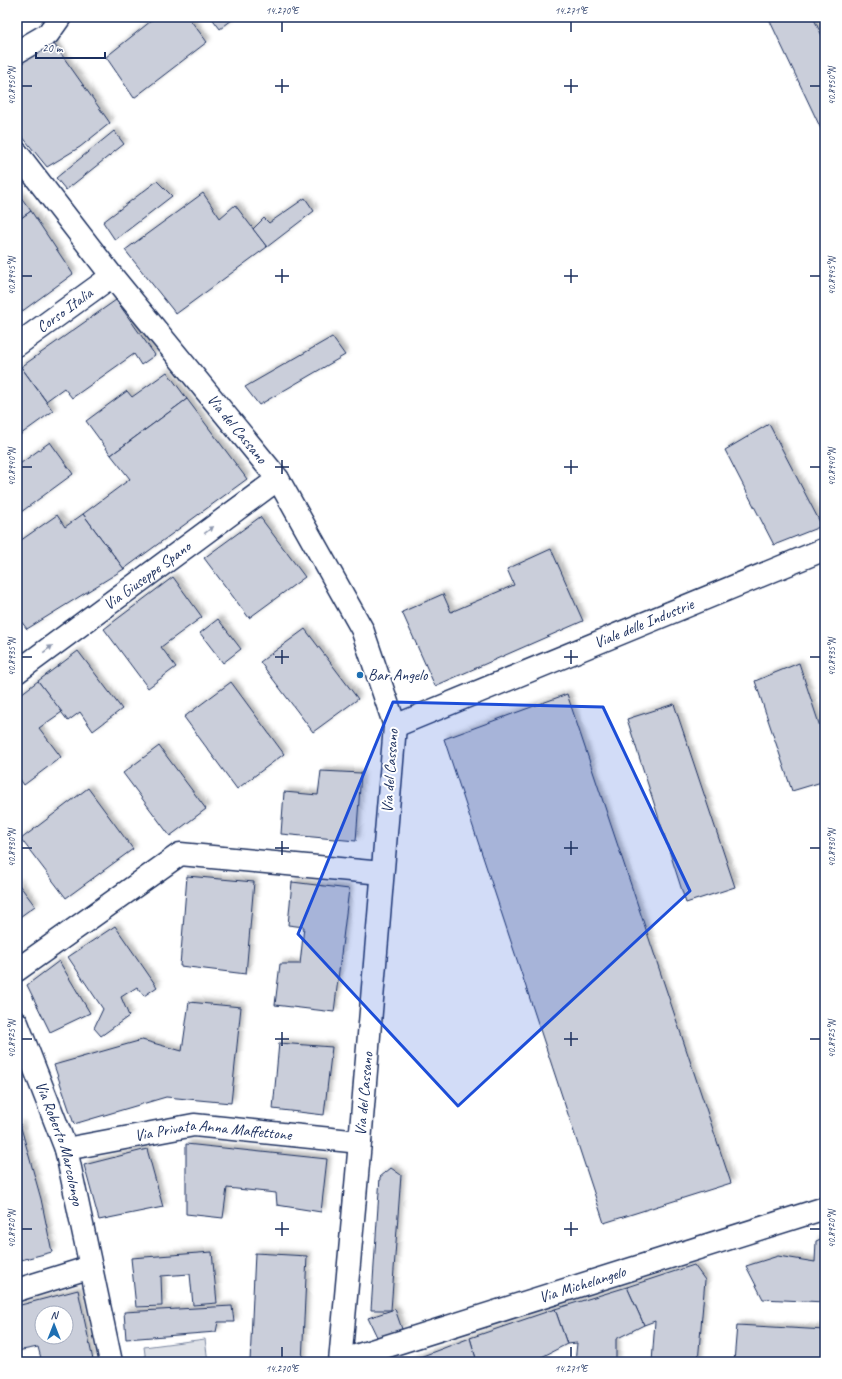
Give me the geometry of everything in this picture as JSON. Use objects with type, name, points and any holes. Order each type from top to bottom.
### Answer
[{"type":"street","points":[[17,52],[48,34],[60,17]]},
{"type":"street","name":"Via del Cassano","points":[[17,153],[112,276],[278,479],[362,629],[395,726],[340,1362]]},
{"type":"street","name":"Corso Italia","points":[[17,345],[112,276]]},
{"type":"street","name":"Via Giuseppe Spano","points":[[17,672],[278,479]]},
{"type":"street","name":"Viale delle Industrie","points":[[395,726],[825,549]]},
{"type":"street","points":[[17,970],[180,854],[382,873]]},
{"type":"street","name":"Via Roberto Marcolongo","points":[[17,1023],[66,1149],[111,1362]]},
{"type":"street","name":"Via Privata Anna Maffettone","points":[[66,1149],[194,1125],[360,1142]]},
{"type":"street","name":"Via Michelangelo","points":[[340,1362],[825,1208]]},
{"type":"street","points":[[17,1290],[91,1267]]},
{"type":"highlighted area","points":[[393,702],[603,707],[690,891],[458,1106],[298,934]]},
{"type":"shaded area","points":[[205,1339],[208,1362],[146,1362],[144,1347]]},
{"type":"building","points":[[156,17],[188,17],[207,42],[134,98],[106,57]]},
{"type":"building","points":[[211,17],[236,17],[220,29]]},
{"type":"building","points":[[768,17],[813,17],[825,42],[825,130],[822,131]]},
{"type":"building","points":[[52,41],[110,123],[80,147],[47,167],[17,130],[17,62]]},
{"type":"building","points":[[114,131],[124,144],[66,190],[56,178]]},
{"type":"building","points":[[157,181],[172,196],[115,240],[103,222]]},
{"type":"building","points":[[17,192],[31,211],[17,221]]},
{"type":"building","points":[[203,193],[220,218],[235,205],[267,247],[176,314],[125,250]]},
{"type":"building","points":[[305,198],[314,211],[267,247],[253,229],[264,218],[269,223]]},
{"type":"building","points":[[31,211],[73,274],[17,315],[17,221]]},
{"type":"building","points":[[116,300],[155,355],[141,365],[134,354],[72,398],[64,388],[46,401],[21,367]]},
{"type":"building","points":[[332,337],[345,355],[259,405],[245,387]]},
{"type":"building","points":[[21,367],[53,411],[17,437],[17,370]]},
{"type":"building","points":[[167,372],[187,399],[111,455],[86,421],[127,391],[132,397]]},
{"type":"building","points":[[187,399],[247,479],[124,569],[83,514],[130,479],[111,455]]},
{"type":"building","points":[[769,424],[822,526],[774,545],[725,450]]},
{"type":"building","points":[[50,442],[73,474],[17,515],[17,466]]},
{"type":"building","points":[[83,514],[124,569],[27,629],[17,616],[17,543],[57,515],[65,527]]},
{"type":"building","points":[[260,517],[305,577],[249,618],[204,558]]},
{"type":"building","points":[[551,549],[583,621],[435,686],[402,612],[443,594],[451,612],[514,585],[507,569]]},
{"type":"building","points":[[173,577],[202,617],[161,647],[176,667],[148,688],[104,629]]},
{"type":"building","points":[[218,619],[241,649],[223,663],[200,633]]},
{"type":"building","points":[[305,629],[358,699],[313,732],[260,662]]},
{"type":"building","points":[[78,651],[122,709],[93,731],[80,712],[68,721],[38,681]]},
{"type":"building","points":[[799,663],[825,742],[825,781],[792,791],[755,681]]},
{"type":"building","points":[[38,681],[62,712],[39,728],[61,757],[24,785],[17,775],[17,697]]},
{"type":"building","points":[[231,682],[284,754],[237,789],[184,717]]},
{"type":"building","points":[[567,694],[731,1183],[604,1223],[444,739]]},
{"type":"building","points":[[674,704],[735,887],[686,903],[627,719]]},
{"type":"building","points":[[159,746],[206,809],[170,836],[123,773]]},
{"type":"building","points":[[321,771],[361,773],[356,841],[281,834],[284,792],[318,795]]},
{"type":"building","points":[[88,788],[133,849],[66,898],[21,839]]},
{"type":"building","points":[[187,876],[254,882],[246,974],[180,966]]},
{"type":"building","points":[[17,882],[35,906],[17,919]]},
{"type":"building","points":[[292,882],[349,889],[334,1012],[275,1005],[280,964],[300,964],[304,927],[288,925]]},
{"type":"building","points":[[115,926],[157,987],[144,996],[137,987],[121,997],[129,1016],[101,1036],[94,1028],[103,1009],[68,957]]},
{"type":"building","points":[[59,961],[90,1013],[50,1032],[27,985]]},
{"type":"building","points":[[189,1002],[241,1007],[231,1103],[166,1097],[74,1124],[54,1065],[142,1040],[182,1051]]},
{"type":"building","points":[[279,1043],[332,1047],[324,1115],[273,1109]]},
{"type":"building","points":[[20,1124],[41,1199],[52,1252],[21,1260],[17,1251],[17,1127]]},
{"type":"building","points":[[186,1144],[327,1159],[321,1212],[277,1205],[276,1193],[227,1188],[223,1218],[186,1214]]},
{"type":"building","points":[[147,1149],[163,1207],[99,1220],[84,1165]]},
{"type":"building","points":[[391,1168],[401,1175],[391,1310],[371,1310],[380,1177]]},
{"type":"building","points":[[825,1237],[825,1302],[763,1299],[746,1266],[778,1256],[815,1262],[816,1241]]},
{"type":"building","points":[[212,1252],[217,1303],[193,1305],[190,1274],[161,1276],[162,1306],[136,1307],[131,1258]]},
{"type":"building","points":[[255,1253],[307,1256],[302,1362],[250,1362]]},
{"type":"building","points":[[694,1265],[705,1280],[698,1362],[652,1362],[655,1321],[644,1325],[627,1287]]},
{"type":"building","points":[[627,1287],[644,1325],[616,1339],[616,1362],[575,1362],[577,1343],[567,1344],[555,1309]]},
{"type":"building","points":[[78,1290],[93,1360],[83,1362],[42,1362],[38,1347],[17,1351],[17,1306]]},
{"type":"building","points":[[232,1306],[234,1322],[218,1322],[216,1332],[126,1339],[124,1312]]},
{"type":"building","points":[[395,1309],[402,1329],[378,1339],[368,1318]]},
{"type":"building","points":[[555,1309],[567,1344],[532,1362],[477,1362],[470,1338]]},
{"type":"building","points":[[737,1325],[825,1330],[825,1362],[734,1362]]},
{"type":"building","points":[[470,1338],[477,1362],[407,1362]]},
{"type":"place","name":"Bar Angelo","points":[[360,675]]}]
